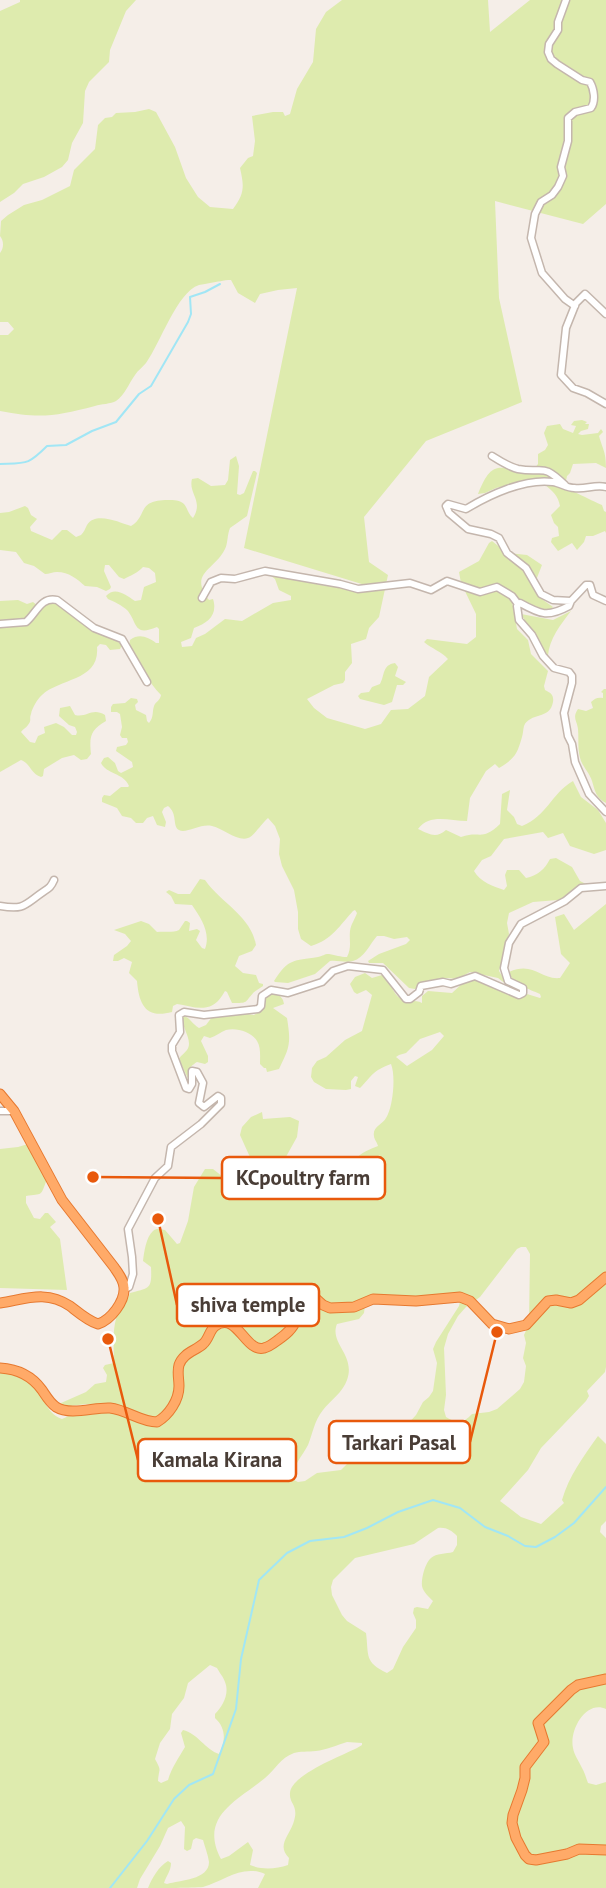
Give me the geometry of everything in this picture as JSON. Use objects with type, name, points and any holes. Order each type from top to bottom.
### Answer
[{"type":"highway","points":[[0,1094],[14,1111],[62,1200],[114,1266],[125,1289],[111,1315],[105,1322],[98,1324],[63,1301],[47,1296],[0,1303]]},
{"type":"highway","points":[[0,1368],[14,1370],[30,1378],[52,1404],[61,1409],[114,1409],[157,1422],[167,1413],[177,1397],[180,1361],[204,1343],[214,1327],[221,1324],[231,1325],[254,1346],[265,1348],[292,1327],[296,1320],[296,1298],[302,1293],[312,1295],[330,1308],[354,1307],[373,1299],[416,1301],[460,1297],[470,1301],[492,1324],[509,1329],[529,1322],[548,1301],[571,1303],[579,1300],[606,1277]]},
{"type":"highway","points":[[606,1679],[578,1685],[538,1723],[544,1742],[525,1767],[525,1779],[512,1823],[516,1838],[529,1859],[536,1860],[579,1849],[606,1850]]},
{"type":"street","points":[[566,0],[558,30],[549,44],[548,52],[557,64],[590,82],[593,88],[593,105],[568,118],[568,141],[561,167],[563,176],[552,195],[541,202],[535,214],[531,238],[542,273],[565,299],[575,306]]},
{"type":"street","points":[[606,314],[584,294],[575,306],[565,332],[562,376],[575,390],[587,393],[606,404]]},
{"type":"street","points":[[492,456],[515,468],[546,469],[566,486]]},
{"type":"street","points":[[571,601],[553,600],[541,594],[526,568],[507,553],[499,538],[468,529],[452,516],[446,507],[448,504],[466,509],[502,490],[527,484],[548,482],[575,488],[599,485],[606,487]]},
{"type":"street","points":[[202,598],[211,582],[265,571],[358,589],[410,583],[431,590],[447,581],[480,592],[496,587],[512,596],[518,604],[534,612],[549,614],[571,605],[571,601],[586,585],[590,585],[593,595],[606,601]]},
{"type":"street","points":[[0,624],[26,622],[44,601],[55,600],[94,628],[122,639],[147,682]]},
{"type":"street","points":[[518,604],[516,609],[519,621],[532,635],[543,656],[554,668],[569,672],[572,676],[564,713],[568,736],[575,762],[589,794],[606,812]]},
{"type":"street","points":[[0,906],[19,908],[27,905],[48,889],[54,880]]},
{"type":"street","points":[[125,1289],[129,1287],[132,1275],[128,1229],[155,1178],[168,1166],[170,1147],[201,1124],[221,1104],[221,1098],[218,1096],[204,1107],[199,1103],[203,1083],[197,1072],[192,1071],[192,1084],[186,1088],[172,1051],[172,1045],[180,1032],[179,1015],[184,1012],[204,1016],[258,1009],[262,996],[271,990],[288,993],[322,982],[333,971],[348,966],[383,970],[406,999],[419,992],[421,986],[443,982],[451,984],[475,976],[519,995],[523,993],[523,988],[508,981],[504,968],[509,943],[521,924],[565,901],[581,888],[606,886]]},
{"type":"street","points":[[0,1111],[14,1111]]},
{"type":"green space","points":[[20,0],[136,0],[126,11],[110,50],[109,62],[89,82],[85,91],[83,123],[72,143],[68,160],[62,167],[44,177],[23,184],[0,202],[0,11]]},
{"type":"green space","points":[[342,0],[488,0],[490,32],[530,0],[606,0],[606,204],[583,224],[495,201],[499,298],[522,402],[426,441],[364,517],[369,562],[388,575],[379,617],[369,628],[366,639],[351,644],[352,663],[345,672],[343,683],[307,699],[327,718],[365,729],[381,724],[391,710],[408,709],[425,696],[429,677],[448,659],[424,642],[427,639],[467,644],[476,637],[476,614],[461,583],[459,572],[479,561],[492,541],[507,553],[527,555],[542,565],[533,588],[539,597],[553,607],[550,610],[531,608],[503,586],[498,587],[512,601],[517,629],[528,640],[531,654],[548,671],[544,686],[552,696],[551,708],[527,722],[512,759],[499,768],[495,764],[486,771],[470,798],[467,821],[434,819],[418,829],[436,835],[446,830],[461,837],[489,833],[500,824],[502,794],[510,790],[507,810],[517,824],[522,826],[537,817],[559,792],[573,781],[581,797],[598,810],[606,823],[606,850],[594,854],[570,846],[563,833],[548,838],[543,832],[504,839],[491,856],[482,860],[474,871],[483,881],[504,890],[507,886],[507,870],[519,870],[526,878],[537,874],[550,859],[556,858],[572,867],[580,881],[586,884],[558,900],[533,902],[509,913],[509,934],[499,971],[506,982],[518,991],[498,978],[470,972],[457,979],[425,982],[415,989],[409,988],[383,963],[368,961],[410,940],[407,937],[394,939],[384,936],[377,936],[364,954],[350,962],[330,961],[315,974],[288,983],[275,982],[284,968],[292,962],[327,954],[347,957],[351,928],[357,913],[353,911],[325,940],[311,946],[301,939],[294,890],[282,866],[279,854],[280,839],[275,826],[268,818],[253,835],[244,839],[212,826],[179,830],[168,806],[162,812],[165,827],[157,825],[153,816],[143,823],[136,823],[131,818],[122,816],[117,808],[102,802],[104,795],[110,796],[121,787],[129,786],[123,778],[103,767],[101,763],[104,758],[108,757],[115,763],[121,773],[133,767],[132,762],[116,751],[117,747],[128,742],[127,738],[120,735],[120,714],[111,712],[111,707],[131,698],[137,699],[136,710],[146,715],[149,723],[154,706],[161,695],[129,649],[130,640],[137,637],[159,643],[159,629],[140,629],[127,610],[106,596],[117,592],[135,601],[141,600],[144,587],[156,582],[155,573],[143,567],[124,579],[109,565],[105,565],[104,571],[111,587],[106,591],[85,586],[65,573],[45,574],[24,563],[16,552],[0,550],[0,513],[25,506],[37,519],[30,527],[31,531],[52,540],[62,530],[67,530],[76,537],[81,535],[87,525],[96,519],[108,519],[131,526],[147,506],[158,501],[181,502],[193,518],[197,507],[192,479],[198,478],[211,486],[225,485],[230,460],[236,456],[239,466],[237,494],[244,493],[253,471],[257,473],[247,516],[230,528],[225,549],[202,578],[203,591],[209,600],[213,599],[213,614],[204,624],[194,628],[191,638],[181,642],[182,647],[192,646],[196,638],[225,619],[242,621],[273,603],[291,600],[291,596],[279,590],[271,576],[273,573],[354,592],[378,589],[244,548],[297,288],[260,294],[255,303],[238,293],[231,280],[199,285],[183,297],[146,363],[116,401],[48,415],[0,411],[0,335],[8,335],[14,329],[8,322],[0,322],[0,253],[3,244],[0,236],[1,221],[24,205],[42,200],[70,186],[74,170],[95,149],[98,125],[105,118],[116,113],[149,109],[156,112],[175,147],[186,178],[198,197],[210,207],[233,209],[242,189],[240,168],[253,156],[255,141],[252,116],[273,112],[283,112],[285,116],[290,114],[297,89],[313,62],[316,29],[326,12]]},
{"type":"green space","points":[[582,420],[589,424],[588,429],[578,434],[598,433],[601,429],[603,432],[599,436],[606,468],[596,463],[573,464],[566,481],[553,478],[532,479],[478,494],[488,475],[497,468],[531,473],[538,464],[538,454],[548,445],[544,433],[547,426],[560,424],[563,429],[573,433],[576,426],[571,425],[574,421]]},
{"type":"green space","points":[[545,485],[567,489],[602,505],[606,512],[606,533],[605,531],[586,536],[577,550],[572,543],[558,551],[551,542],[552,538],[559,536],[558,527],[551,515],[560,506],[555,494]]},
{"type":"green space","points":[[18,600],[27,604],[33,602],[38,606],[26,621],[0,622],[0,601]]},
{"type":"green space","points":[[51,601],[65,608],[96,632],[122,645],[120,649],[110,650],[106,645],[100,644],[96,658],[86,673],[40,696],[29,723],[21,732],[30,742],[35,743],[38,736],[45,733],[44,727],[56,723],[76,735],[75,727],[59,716],[60,708],[70,706],[75,715],[97,712],[105,715],[106,721],[92,734],[91,754],[87,759],[81,760],[74,755],[62,758],[44,769],[41,777],[21,760],[0,772],[0,626],[27,626],[46,602]]},
{"type":"green space","points":[[571,611],[553,638],[548,656],[521,614],[553,620]]},
{"type":"green space","points":[[395,663],[398,667],[395,676],[406,682],[397,685],[392,702],[384,705],[360,699],[358,696],[361,693],[369,692],[372,687],[380,684],[386,668]]},
{"type":"green space","points":[[604,689],[606,803],[596,794],[581,761],[575,717],[578,709],[586,711],[593,708],[591,702],[603,698],[601,692]]},
{"type":"green space","points":[[200,879],[205,880],[248,926],[256,945],[252,951],[239,956],[235,966],[243,973],[256,975],[263,986],[244,1002],[232,1003],[225,991],[218,1001],[208,1007],[177,1004],[173,1006],[172,1012],[150,1012],[142,1003],[137,981],[129,973],[132,962],[124,958],[113,961],[114,955],[131,941],[125,934],[114,930],[141,921],[157,932],[174,931],[179,930],[187,921],[190,923],[189,931],[200,931],[196,940],[205,949],[206,931],[192,905],[175,904],[166,892],[169,890],[178,894],[190,894]]},
{"type":"green space","points":[[606,904],[606,1367],[605,1372],[587,1391],[589,1396],[586,1401],[541,1448],[528,1470],[500,1501],[521,1517],[541,1524],[564,1503],[562,1500],[573,1475],[598,1436],[606,1444],[606,1521],[600,1532],[606,1538],[606,1709],[592,1709],[580,1718],[572,1741],[574,1753],[588,1783],[596,1785],[606,1782],[606,1888],[258,1888],[265,1874],[249,1871],[233,1874],[203,1887],[148,1888],[156,1873],[168,1861],[171,1863],[164,1883],[167,1884],[199,1876],[208,1868],[203,1840],[196,1838],[191,1849],[184,1849],[185,1827],[181,1821],[168,1828],[137,1888],[0,1888],[0,1368],[32,1383],[48,1408],[62,1419],[94,1405],[62,1407],[61,1403],[86,1392],[95,1384],[106,1382],[107,1375],[103,1368],[114,1363],[114,1335],[118,1313],[130,1293],[150,1284],[151,1267],[143,1261],[149,1237],[154,1230],[165,1230],[177,1244],[180,1243],[188,1221],[194,1187],[205,1169],[213,1169],[245,1192],[260,1179],[273,1177],[275,1186],[282,1192],[300,1180],[348,1169],[360,1155],[378,1146],[374,1133],[386,1118],[392,1099],[391,1064],[376,1071],[360,1088],[355,1086],[358,1077],[355,1076],[351,1081],[351,1089],[346,1090],[326,1089],[311,1077],[312,1068],[317,1061],[362,1031],[372,995],[366,990],[357,994],[354,992],[350,984],[355,977],[365,973],[372,978],[382,975],[400,998],[422,1003],[422,996],[428,991],[452,993],[464,982],[475,980],[513,996],[527,994],[540,998],[540,994],[517,983],[509,972],[525,969],[560,978],[570,963],[561,954],[555,917],[564,914],[574,930]],"holes":[[[440,1032],[444,1036],[432,1050],[407,1066],[396,1057],[406,1053],[420,1039]],[[526,1247],[530,1254],[529,1324],[524,1335],[524,1382],[520,1389],[497,1409],[472,1414],[457,1422],[446,1417],[444,1410],[444,1348],[458,1316],[480,1297],[517,1249]],[[382,1301],[460,1301],[433,1349],[437,1363],[433,1391],[416,1415],[406,1426],[399,1429],[393,1442],[364,1450],[341,1470],[317,1473],[298,1482],[292,1479],[294,1470],[308,1445],[318,1418],[347,1380],[348,1363],[336,1337],[337,1324],[359,1319],[364,1313],[365,1305]],[[438,1528],[448,1529],[457,1536],[457,1545],[453,1552],[436,1555],[427,1564],[422,1586],[433,1601],[428,1609],[414,1608],[416,1628],[393,1669],[387,1673],[371,1662],[366,1633],[342,1615],[331,1587],[333,1580],[355,1558],[414,1544]],[[210,1665],[217,1668],[227,1691],[215,1714],[223,1730],[223,1744],[219,1754],[193,1734],[183,1730],[181,1733],[185,1747],[168,1780],[161,1783],[158,1781],[159,1768],[155,1759],[160,1743],[170,1729],[172,1714],[184,1698],[188,1683]],[[347,1742],[362,1743],[307,1773],[293,1786],[290,1797],[295,1818],[284,1845],[289,1858],[288,1865],[269,1868],[250,1865],[253,1850],[248,1842],[221,1859],[215,1844],[215,1831],[218,1820],[225,1811],[289,1755]]]},
{"type":"green space","points":[[269,993],[278,993],[284,1004],[273,1008],[287,1018],[289,1045],[279,1069],[267,1072],[260,1064],[259,1046],[255,1038],[243,1031],[230,1029],[210,1038],[204,1036],[201,1041],[208,1062],[197,1062],[192,1066],[189,1081],[179,1059],[189,1046],[183,1016],[199,1028],[206,1025],[212,1017],[242,1013],[254,1015],[260,1010]]},
{"type":"green space","points":[[262,1112],[263,1119],[290,1117],[299,1121],[297,1137],[282,1164],[280,1174],[258,1175],[240,1135],[242,1127],[251,1117]]},
{"type":"green space","points":[[28,1144],[47,1179],[40,1194],[26,1196],[26,1203],[34,1218],[40,1219],[48,1213],[56,1222],[50,1227],[60,1239],[67,1290],[0,1288],[0,1149]]},
{"type":"waterway","points":[[0,464],[26,462],[47,446],[66,445],[116,422],[139,394],[151,386],[188,322],[191,314],[190,297],[220,284]]},
{"type":"waterway","points":[[110,1888],[147,1841],[174,1799],[189,1785],[213,1774],[236,1709],[241,1659],[259,1580],[287,1553],[310,1541],[344,1537],[398,1512],[433,1500],[460,1508],[485,1527],[525,1546],[536,1547],[574,1523],[606,1487]]},
{"type":"place","name":"KCpoultry farm","points":[[93,1177]]},
{"type":"place","name":"shiva temple","points":[[158,1219]]},
{"type":"place","name":"Tarkari Pasal","points":[[497,1332]]},
{"type":"place","name":"Kamala Kirana","points":[[108,1339]]}]
